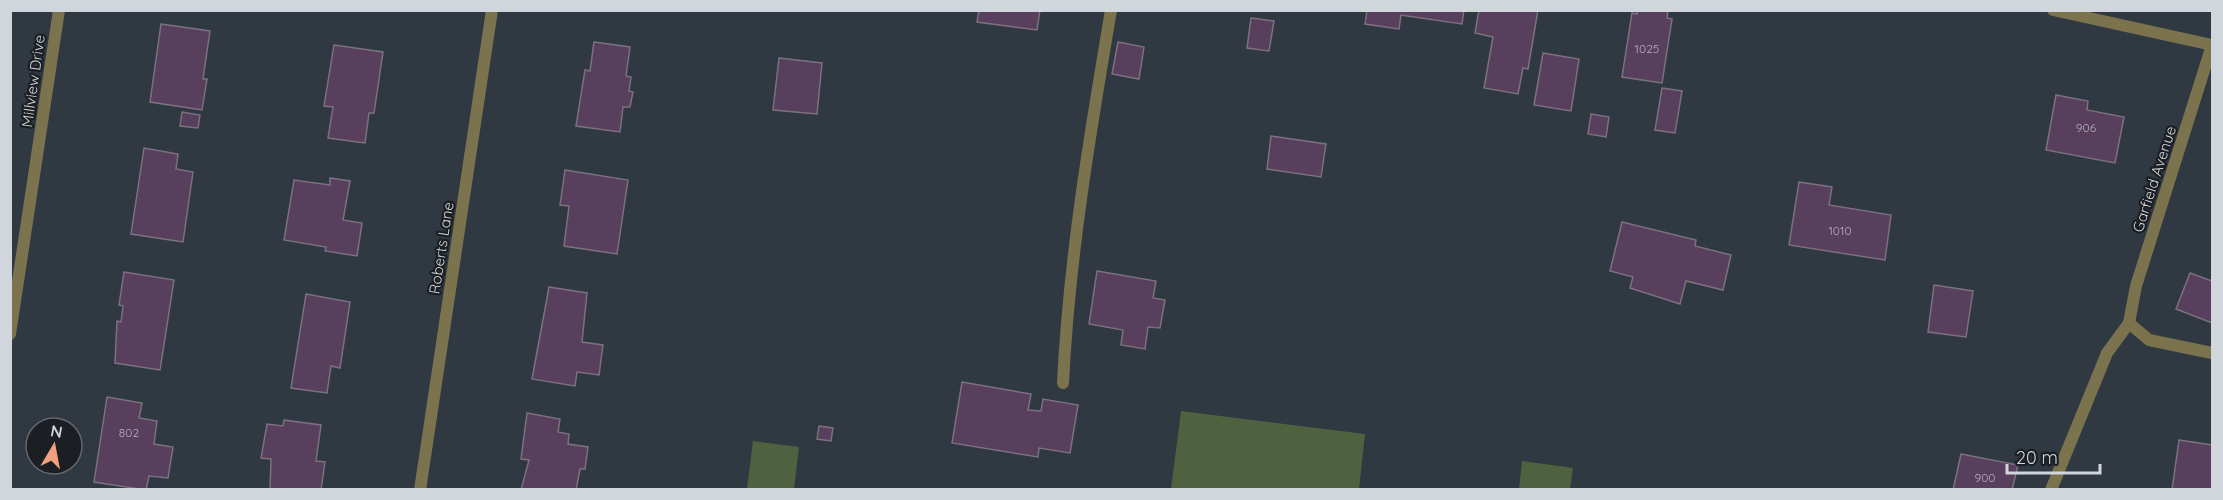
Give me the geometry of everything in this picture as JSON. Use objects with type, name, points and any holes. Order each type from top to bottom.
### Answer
[{"type":"street","name":"Millview Drive","points":[[10,334],[59,10]]},
{"type":"street","name":"Roberts Lane","points":[[420,489],[492,10]]},
{"type":"street","points":[[1063,383],[1066,324],[1088,151],[1111,10]]},
{"type":"street","points":[[2053,10],[2212,45]]},
{"type":"street","name":"Garfield Avenue","points":[[2051,489],[2107,354],[2129,323],[2136,286],[2212,45]]},
{"type":"street","points":[[2129,323],[2150,340],[2212,352]]},
{"type":"green space","points":[[1181,411],[1365,434],[1359,489],[1171,489]]},
{"type":"green space","points":[[753,441],[799,447],[794,489],[747,489]]},
{"type":"green space","points":[[1522,461],[1573,468],[1570,489],[1519,489]]},
{"type":"building","points":[[979,10],[1040,10],[1037,30],[977,22]]},
{"type":"building","points":[[1367,10],[1464,10],[1462,24],[1401,15],[1399,29],[1365,24]]},
{"type":"building","points":[[1479,10],[1538,10],[1528,69],[1523,68],[1518,94],[1484,88],[1493,37],[1475,33]]},
{"type":"building","points":[[1637,10],[1668,10],[1667,18],[1672,19],[1662,83],[1622,77],[1632,13],[1637,14]]},
{"type":"building","points":[[1251,18],[1274,21],[1269,51],[1247,48]]},
{"type":"building","points":[[161,24],[210,31],[203,79],[207,79],[202,110],[150,102]]},
{"type":"building","points":[[594,42],[630,47],[626,76],[631,77],[629,91],[633,92],[630,107],[623,107],[620,132],[576,126],[585,70],[590,71]]},
{"type":"building","points":[[1118,42],[1144,47],[1139,79],[1112,74]]},
{"type":"building","points":[[334,45],[383,52],[374,113],[369,113],[365,143],[328,138],[333,107],[324,106]]},
{"type":"building","points":[[1543,53],[1579,59],[1571,111],[1534,105]]},
{"type":"building","points":[[779,58],[822,63],[817,114],[773,110]]},
{"type":"building","points":[[1662,88],[1682,91],[1675,133],[1655,130]]},
{"type":"building","points":[[2056,95],[2088,101],[2087,110],[2124,117],[2115,163],[2046,150]]},
{"type":"building","points":[[182,112],[200,115],[198,128],[180,126]]},
{"type":"building","points":[[1591,114],[1609,117],[1606,137],[1588,134]]},
{"type":"building","points":[[1271,136],[1326,144],[1321,177],[1267,169]]},
{"type":"building","points":[[144,148],[178,154],[176,169],[193,172],[183,242],[131,234]]},
{"type":"building","points":[[565,170],[628,180],[617,254],[564,246],[569,206],[560,205]]},
{"type":"building","points":[[330,178],[350,181],[343,220],[362,223],[357,256],[325,251],[326,247],[284,240],[294,180],[330,185]]},
{"type":"building","points":[[1799,182],[1832,187],[1829,205],[1891,215],[1885,260],[1789,245]]},
{"type":"building","points":[[1622,222],[1696,240],[1695,246],[1731,255],[1723,290],[1686,281],[1680,304],[1630,288],[1633,277],[1610,271]]},
{"type":"building","points":[[1097,271],[1156,281],[1153,298],[1165,300],[1160,328],[1148,327],[1145,349],[1121,345],[1123,330],[1089,324]]},
{"type":"building","points":[[124,272],[174,280],[160,370],[115,363],[117,321],[121,322],[123,306],[119,305]]},
{"type":"building","points":[[2190,273],[2212,281],[2212,323],[2176,309]]},
{"type":"building","points":[[1934,285],[1973,291],[1966,337],[1928,332]]},
{"type":"building","points":[[549,287],[587,293],[582,342],[603,345],[599,375],[577,372],[575,386],[532,379]]},
{"type":"building","points":[[306,294],[350,302],[340,368],[331,366],[327,393],[291,388]]},
{"type":"building","points":[[962,382],[1031,394],[1028,410],[1041,411],[1043,399],[1078,405],[1070,453],[1039,448],[1038,457],[952,443]]},
{"type":"building","points":[[107,397],[142,403],[139,418],[157,421],[154,444],[173,447],[168,478],[149,476],[146,490],[94,482]]},
{"type":"building","points":[[527,413],[560,419],[558,432],[569,434],[568,444],[588,447],[585,469],[580,469],[576,490],[521,490],[529,460],[521,459]]},
{"type":"building","points":[[284,420],[321,425],[316,461],[325,462],[321,490],[270,490],[271,459],[261,458],[267,424],[283,426]]},
{"type":"building","points":[[819,426],[833,428],[831,441],[817,439]]},
{"type":"building","points":[[2179,440],[2212,445],[2212,490],[2172,490]]},
{"type":"building","points":[[1961,454],[2018,465],[2012,490],[1953,490]]}]
